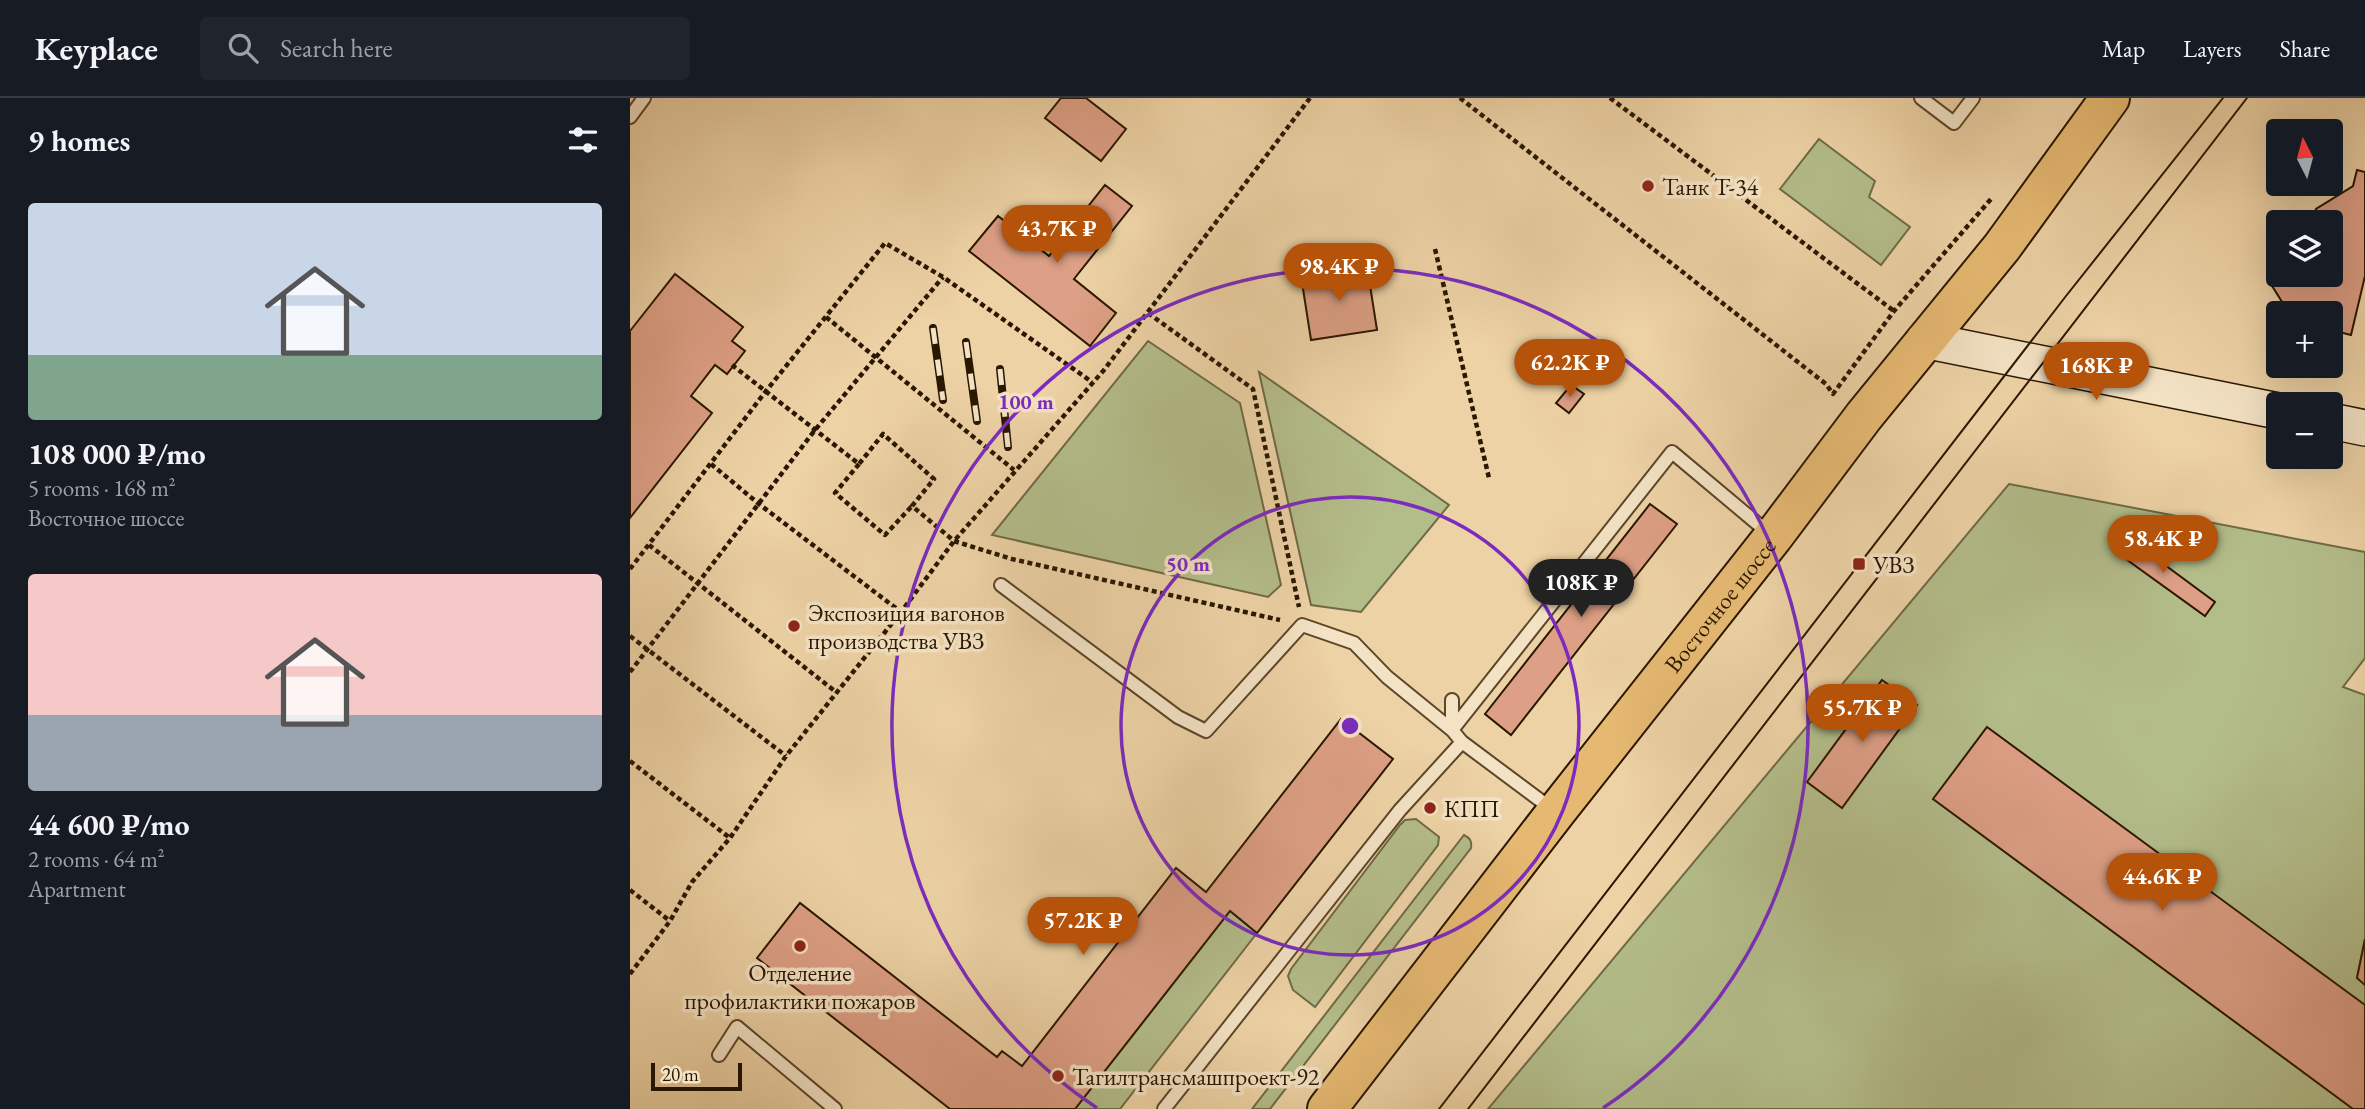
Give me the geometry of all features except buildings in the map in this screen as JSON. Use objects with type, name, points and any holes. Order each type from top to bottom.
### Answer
[{"type":"main road","name":"Восточное шоссе","points":[[1327,1109],[1924,340],[2002,247],[2110,98]]},
{"type":"street","points":[[1924,340],[2266,409]]},
{"type":"street","points":[[2343,423],[2365,428]]},
{"type":"lane","points":[[630,117],[645,98]]},
{"type":"lane","points":[[1921,98],[1954,123],[1973,98]]},
{"type":"lane","points":[[1452,730],[1668,449],[1773,537]]},
{"type":"lane","points":[[1000,585],[1178,717],[1206,731],[1302,625],[1354,643],[1387,677],[1452,730],[1462,742],[1556,813]]},
{"type":"lane","points":[[1452,700],[1452,730]]},
{"type":"lane","points":[[1164,1109],[1400,810],[1462,742]]},
{"type":"lane","points":[[719,1055],[737,1027],[835,1109]]},
{"type":"path","points":[[630,974],[670,921],[692,882],[730,838],[786,756],[954,541],[1093,383],[1310,98]]},
{"type":"path","points":[[1460,98],[1826,384],[1833,394],[1894,311],[1970,222]]},
{"type":"path","points":[[1610,98],[1894,311]]},
{"type":"path","points":[[630,569],[766,391],[885,243],[943,277],[1093,383]]},
{"type":"path","points":[[1435,249],[1489,478]]},
{"type":"path","points":[[630,671],[815,430],[943,277]]},
{"type":"path","points":[[912,506],[954,541],[1012,559],[1302,625],[1253,389],[1148,313]]},
{"type":"path","points":[[826,317],[1014,470]]},
{"type":"path","points":[[732,365],[859,464]]},
{"type":"path","points":[[884,434],[934,479],[912,506],[885,535],[835,493],[884,434]]},
{"type":"path","points":[[711,464],[901,612]]},
{"type":"path","points":[[649,545],[836,692]]},
{"type":"path","points":[[630,636],[786,756]]},
{"type":"path","points":[[630,761],[730,838]]},
{"type":"path","points":[[630,890],[670,921]]},
{"type":"green space","points":[[1819,139],[1875,181],[1869,197],[1910,227],[1881,265],[1780,189]]},
{"type":"green space","points":[[1148,341],[1240,403],[1281,585],[1268,597],[992,535]]},
{"type":"green space","points":[[1259,372],[1449,505],[1361,612],[1311,605]]},
{"type":"green space","points":[[2009,484],[2365,552],[2365,658],[2343,687],[2365,695],[2365,939],[2357,978],[2365,985],[2365,1109],[1488,1109]]},
{"type":"green space","points":[[1416,819],[1439,837],[1438,845],[1315,1007],[1293,990],[1288,976],[1291,969],[1400,825],[1405,820]]},
{"type":"green space","points":[[1464,835],[1470,840],[1471,848],[1270,1109],[1252,1109]]},
{"type":"green space","points":[[1230,911],[1257,933],[1120,1109],[1075,1109]]},
{"type":"tram line","points":[[1439,1109],[2066,296],[2223,98]]},
{"type":"tram line","points":[[1468,1109],[2247,98]]},
{"type":"railway","points":[[933,328],[943,400]]},
{"type":"railway","points":[[966,342],[977,421]]},
{"type":"railway","points":[[1000,369],[1008,447]]},
{"type":"place","name":"Танк Т-34","points":[[1648,186]]},
{"type":"place","name":"УВЗ","points":[[1859,564]]},
{"type":"place","name":"Экспозиция вагонов производства УВЗ","points":[[794,626]]},
{"type":"place","name":"КПП","points":[[1430,808]]},
{"type":"place","name":"Отделение профилактики пожаров","points":[[800,946]]},
{"type":"place","name":"Тагилтрансмашпроект-92","points":[[1058,1076]]}]
